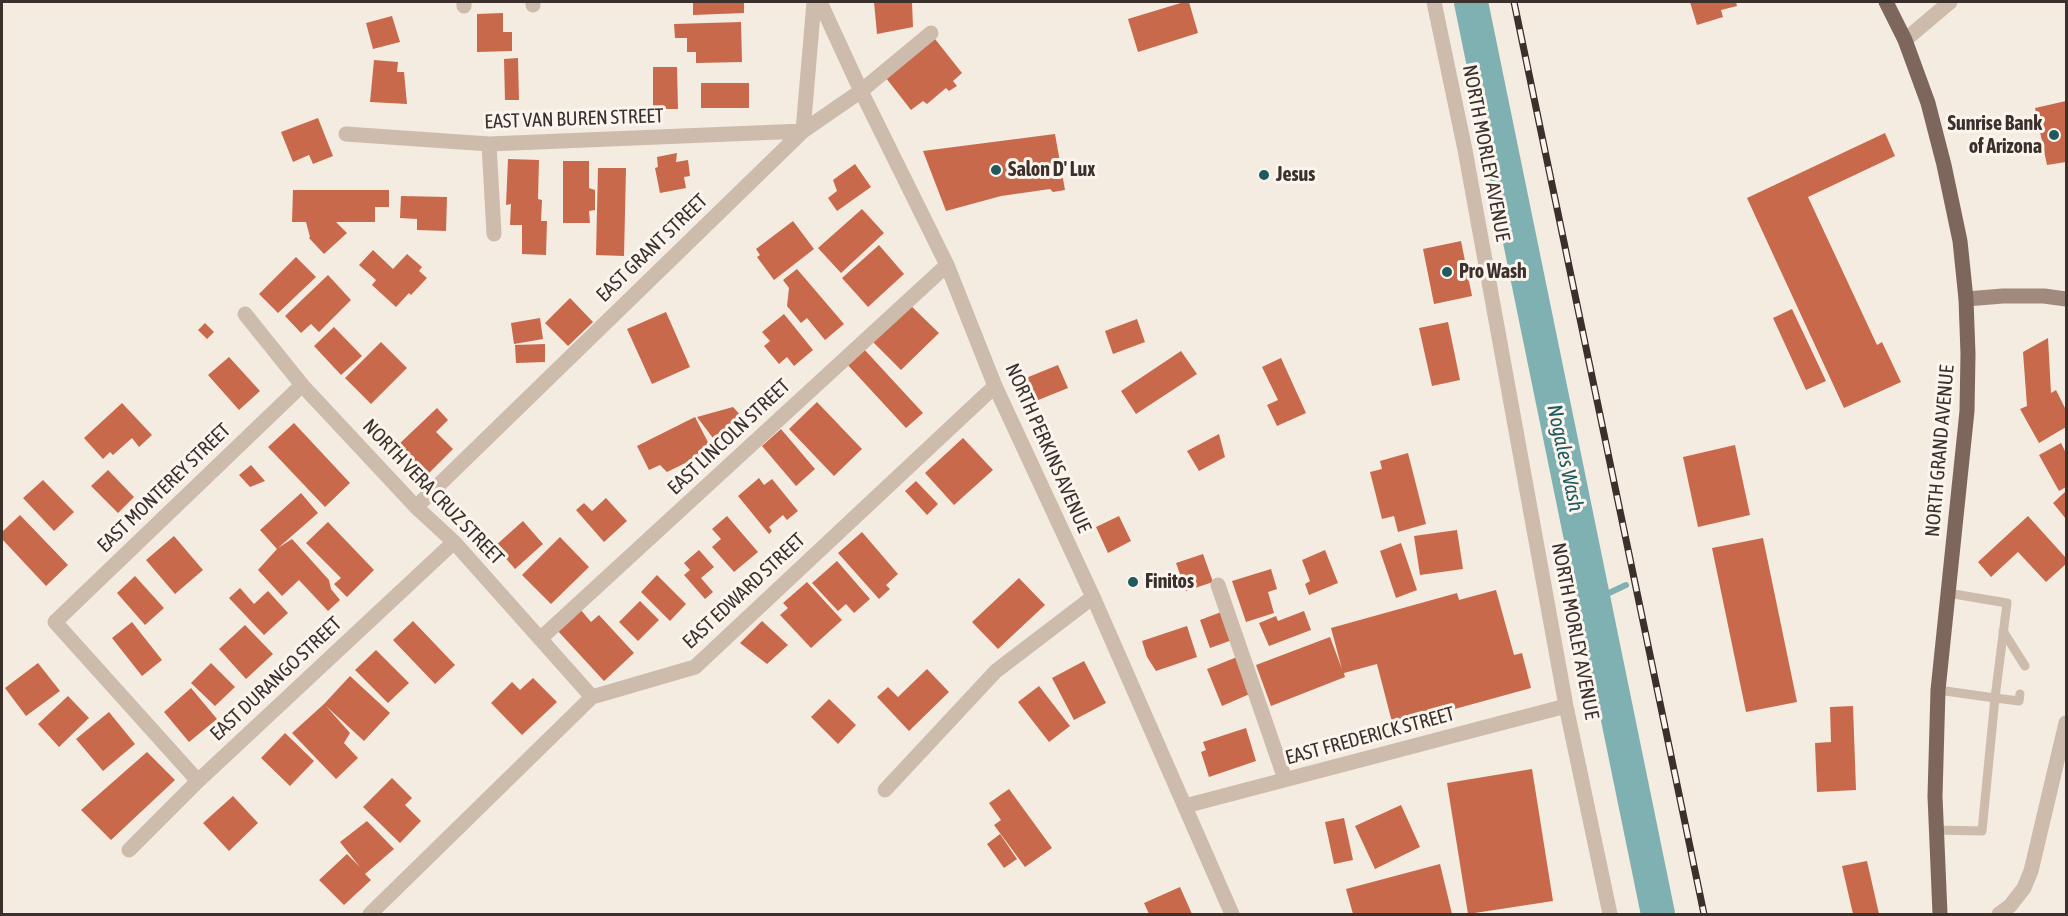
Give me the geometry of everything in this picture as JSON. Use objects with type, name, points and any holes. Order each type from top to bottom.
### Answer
[{"type":"main road","name":"NORTH GRAND AVENUE","points":[[1886,2],[1905,40],[1928,103],[1960,241],[1966,299],[1967,411],[1938,690],[1935,796],[1940,915]]},
{"type":"street","points":[[803,131],[814,2]]},
{"type":"street","name":"NORTH PERKINS AVENUE","points":[[820,2],[947,265],[995,386],[1093,597],[1232,915]]},
{"type":"street","name":"NORTH MORLEY AVENUE","points":[[1434,2],[1467,160],[1566,706],[1610,915]]},
{"type":"street","points":[[1905,40],[1950,2]]},
{"type":"street","name":"EAST GRANT STREET","points":[[416,507],[803,131],[861,91],[931,33]]},
{"type":"street","name":"EAST VAN BUREN STREET","points":[[346,134],[489,144],[803,131]]},
{"type":"street","points":[[489,144],[494,234]]},
{"type":"street","name":"EAST LINCOLN STREET","points":[[540,639],[947,265]]},
{"type":"street","points":[[1966,299],[2044,296],[2067,299]]},
{"type":"street","name":"NORTH VERA CRUZ STREET","points":[[245,314],[302,385],[416,507],[454,542],[592,697]]},
{"type":"street","name":"EAST MONTEREY STREET","points":[[198,781],[55,622],[302,385]]},
{"type":"street","name":"EAST EDWARD STREET","points":[[369,915],[592,697],[695,667],[995,386]]},
{"type":"street","name":"EAST DURANGO STREET","points":[[129,850],[198,781],[454,542]]},
{"type":"street","points":[[1218,585],[1285,779]]},
{"type":"street","points":[[885,790],[996,671],[1093,597]]},
{"type":"street","name":"EAST FREDERICK STREET","points":[[1185,807],[1566,706]]},
{"type":"street","points":[[1999,915],[2010,906],[2024,888],[2031,871],[2067,723]]},
{"type":"lane","points":[[1936,830],[1982,831],[2007,603],[1948,593]]},
{"type":"lane","points":[[2004,631],[2025,666]]},
{"type":"lane","points":[[1938,690],[2019,701],[2020,694]]},
{"type":"building","points":[[693,2],[744,2],[744,13],[693,15]]},
{"type":"building","points":[[874,2],[912,2],[913,27],[877,34]]},
{"type":"building","points":[[1189,2],[1198,33],[1138,52],[1128,19]]},
{"type":"building","points":[[1690,2],[1736,2],[1737,6],[1721,10],[1723,17],[1697,25]]},
{"type":"building","points":[[503,13],[503,32],[512,32],[512,51],[477,52],[477,14]]},
{"type":"building","points":[[392,16],[400,42],[373,49],[366,23]]},
{"type":"building","points":[[741,22],[742,62],[696,63],[696,52],[687,52],[687,38],[675,38],[674,24]]},
{"type":"building","points":[[935,39],[962,73],[953,81],[957,86],[949,91],[946,88],[927,104],[923,101],[911,110],[886,78]]},
{"type":"building","points":[[518,58],[519,100],[505,100],[504,59]]},
{"type":"building","points":[[374,60],[398,62],[397,72],[404,72],[407,104],[370,102]]},
{"type":"building","points":[[653,67],[677,67],[678,109],[653,109]]},
{"type":"building","points":[[701,83],[749,83],[749,108],[701,108]]},
{"type":"building","name":"Sunrise Bank of Arizona","points":[[2066,101],[2066,162],[2047,165],[2035,108]]},
{"type":"building","points":[[318,118],[333,156],[313,164],[309,155],[293,162],[281,132]]},
{"type":"building","points":[[1885,133],[1895,156],[1808,197],[1877,345],[1882,342],[1901,382],[1844,408],[1747,198]]},
{"type":"building","name":"Salon D' Lux","points":[[1055,134],[1065,190],[1053,192],[1050,189],[1001,196],[946,211],[923,151]]},
{"type":"building","points":[[677,153],[676,162],[688,160],[690,176],[684,177],[686,188],[660,193],[655,168],[658,167],[657,157]]},
{"type":"building","points":[[508,159],[539,160],[538,199],[542,200],[541,221],[547,221],[546,255],[522,254],[522,225],[510,225],[511,204],[506,205]]},
{"type":"building","points":[[563,161],[589,161],[589,188],[595,190],[595,210],[589,211],[590,223],[563,223]]},
{"type":"building","points":[[855,164],[871,187],[837,211],[828,198],[837,191],[833,180]]},
{"type":"building","points":[[598,168],[626,168],[624,256],[596,255]]},
{"type":"building","points":[[293,190],[389,190],[389,207],[375,207],[375,222],[336,222],[347,233],[324,254],[309,238],[306,222],[292,222]]},
{"type":"building","points":[[401,196],[447,197],[446,231],[417,230],[417,219],[400,218]]},
{"type":"building","points":[[862,209],[884,233],[841,273],[818,248]]},
{"type":"building","points":[[793,221],[814,249],[774,280],[757,257],[760,255],[756,249]]},
{"type":"building","name":"Pro Wash","points":[[1461,241],[1472,296],[1434,304],[1423,249]]},
{"type":"building","points":[[879,245],[904,274],[868,307],[842,278]]},
{"type":"building","points":[[373,250],[393,269],[407,254],[422,267],[419,271],[427,278],[396,307],[372,285],[376,280],[359,265]]},
{"type":"building","points":[[296,257],[316,277],[278,313],[259,294]]},
{"type":"building","points":[[797,269],[844,324],[825,340],[807,318],[801,323],[787,306],[789,288],[783,280]]},
{"type":"building","points":[[328,275],[351,300],[319,332],[311,324],[301,333],[285,316]]},
{"type":"building","points":[[570,298],[593,322],[568,346],[545,323]]},
{"type":"building","points":[[907,302],[939,333],[901,370],[870,339]]},
{"type":"building","points":[[1792,309],[1826,381],[1806,390],[1773,318]]},
{"type":"building","points":[[666,312],[690,367],[652,384],[627,329]]},
{"type":"building","points":[[784,314],[813,350],[794,366],[787,357],[779,364],[764,346],[770,341],[762,332]]},
{"type":"building","points":[[540,318],[543,339],[514,344],[511,323]]},
{"type":"building","points":[[1137,319],[1145,342],[1113,354],[1105,331]]},
{"type":"building","points":[[1448,322],[1460,380],[1432,386],[1419,328]]},
{"type":"building","points":[[205,323],[214,332],[207,339],[198,330]]},
{"type":"building","points":[[334,327],[362,356],[341,375],[314,346]]},
{"type":"building","points":[[2048,338],[2051,393],[2056,390],[2066,410],[2066,427],[2039,443],[2020,409],[2027,406],[2023,352]]},
{"type":"building","points":[[381,342],[407,368],[371,404],[345,378]]},
{"type":"building","points":[[545,344],[545,362],[516,363],[515,345]]},
{"type":"building","points":[[862,347],[923,413],[906,428],[845,362]]},
{"type":"building","points":[[1181,351],[1197,374],[1136,414],[1121,391]]},
{"type":"building","points":[[229,357],[260,391],[239,410],[208,375]]},
{"type":"building","points":[[1281,358],[1306,413],[1277,426],[1267,405],[1278,400],[1262,367]]},
{"type":"building","points":[[1058,365],[1068,388],[1026,405],[1016,382]]},
{"type":"building","points":[[817,402],[862,449],[834,476],[789,429]]},
{"type":"building","points":[[122,403],[152,435],[139,447],[132,438],[113,455],[110,452],[103,459],[84,438]]},
{"type":"building","points":[[733,407],[743,418],[716,442],[697,417]]},
{"type":"building","points":[[437,408],[448,420],[436,432],[453,449],[426,476],[397,446]]},
{"type":"building","points":[[695,417],[712,450],[667,472],[660,465],[649,470],[637,446]]},
{"type":"building","points":[[294,423],[350,483],[325,507],[268,447]]},
{"type":"building","points":[[781,429],[815,469],[796,486],[762,446]]},
{"type":"building","points":[[1219,434],[1225,457],[1199,471],[1187,451]]},
{"type":"building","points":[[963,438],[993,470],[954,505],[925,473]]},
{"type":"building","points":[[2061,443],[2066,453],[2066,487],[2059,491],[2039,455]]},
{"type":"building","points":[[1735,445],[1750,515],[1698,527],[1683,457]]},
{"type":"building","points":[[1408,453],[1426,524],[1398,532],[1394,516],[1382,519],[1370,472],[1382,469],[1380,461]]},
{"type":"building","points":[[251,465],[265,481],[250,487],[239,475]]},
{"type":"building","points":[[108,470],[134,497],[118,513],[91,486]]},
{"type":"building","points":[[759,478],[764,485],[772,479],[798,511],[787,520],[783,515],[769,527],[772,531],[769,534],[738,496]]},
{"type":"building","points":[[43,480],[74,512],[54,531],[23,498]]},
{"type":"building","points":[[916,481],[938,504],[927,515],[905,491]]},
{"type":"building","points":[[2066,491],[2066,519],[2053,503]]},
{"type":"building","points":[[301,493],[318,513],[278,548],[292,539],[329,580],[331,589],[340,600],[328,611],[299,580],[282,596],[258,570],[277,549],[260,530]]},
{"type":"building","points":[[606,498],[627,521],[604,542],[576,510],[584,503],[592,511]]},
{"type":"building","points":[[20,515],[68,565],[46,586],[2,539],[2,532]]},
{"type":"building","points":[[727,516],[758,552],[734,572],[712,547],[721,539],[712,529]]},
{"type":"building","points":[[1119,516],[1131,541],[1108,553],[1096,527]]},
{"type":"building","points":[[2028,516],[2066,558],[2066,564],[2046,582],[2018,552],[1991,577],[1978,562]]},
{"type":"building","points":[[523,521],[543,544],[515,569],[495,546]]},
{"type":"building","points":[[328,522],[374,570],[347,597],[334,584],[341,578],[306,543]]},
{"type":"building","points":[[1457,530],[1463,569],[1420,575],[1414,536]]},
{"type":"building","points":[[862,532],[898,574],[886,585],[890,589],[879,599],[838,553]]},
{"type":"building","points":[[174,536],[203,570],[175,594],[146,560]]},
{"type":"building","points":[[560,537],[589,567],[551,604],[522,575]]},
{"type":"building","points":[[1763,538],[1797,702],[1746,712],[1712,548]]},
{"type":"building","points":[[1401,543],[1417,590],[1396,598],[1380,551]]},
{"type":"building","points":[[699,550],[714,567],[701,578],[713,592],[705,599],[684,575],[690,570],[684,563]]},
{"type":"building","points":[[1325,550],[1338,583],[1309,595],[1305,584],[1310,581],[1302,560]]},
{"type":"building","points":[[1203,554],[1213,582],[1186,591],[1176,563]]},
{"type":"building","points":[[837,561],[870,599],[854,613],[846,604],[838,611],[812,583]]},
{"type":"building","points":[[1271,569],[1277,589],[1268,592],[1274,613],[1246,622],[1232,581]]},
{"type":"building","points":[[657,575],[686,604],[670,621],[641,592]]},
{"type":"building","points":[[135,576],[164,608],[145,625],[117,593]]},
{"type":"building","points":[[1019,578],[1045,605],[998,649],[972,622]]},
{"type":"building","points":[[807,582],[842,620],[811,648],[780,615],[788,608],[783,603]]},
{"type":"building","points":[[240,588],[254,604],[268,591],[288,613],[264,635],[229,598]]},
{"type":"building","points":[[1496,590],[1514,655],[1522,653],[1531,688],[1393,726],[1377,664],[1344,673],[1345,677],[1271,706],[1256,665],[1330,637],[1342,669],[1331,628],[1457,593],[1459,600]]},
{"type":"building","points":[[640,601],[659,620],[638,641],[619,622]]},
{"type":"building","points":[[580,609],[591,622],[599,615],[634,653],[604,681],[557,630]]},
{"type":"building","points":[[1224,611],[1235,639],[1210,648],[1200,620]]},
{"type":"building","points":[[1304,611],[1311,630],[1269,646],[1259,623],[1276,616],[1278,621]]},
{"type":"building","points":[[413,621],[455,665],[435,684],[393,640]]},
{"type":"building","points":[[762,621],[788,645],[767,664],[740,643]]},
{"type":"building","points":[[132,622],[162,660],[142,676],[112,638]]},
{"type":"building","points":[[245,625],[273,654],[246,679],[219,649]]},
{"type":"building","points":[[1187,626],[1197,657],[1156,671],[1147,657],[1142,641]]},
{"type":"building","points":[[376,650],[409,683],[388,703],[355,670]]},
{"type":"building","points":[[1237,657],[1252,693],[1222,706],[1207,669]]},
{"type":"building","points":[[1084,661],[1106,703],[1074,720],[1052,678]]},
{"type":"building","points":[[38,663],[60,691],[26,716],[5,688]]},
{"type":"building","points":[[211,663],[235,687],[215,706],[191,683]]},
{"type":"building","points":[[927,669],[949,692],[909,731],[877,697],[888,687],[898,697]]},
{"type":"building","points":[[350,676],[390,713],[364,741],[326,706],[350,733],[344,743],[358,758],[336,779],[292,733]]},
{"type":"building","points":[[533,678],[557,702],[522,735],[491,703],[512,682],[520,690]]},
{"type":"building","points":[[1039,686],[1070,726],[1049,742],[1018,702]]},
{"type":"building","points":[[191,688],[217,719],[189,742],[164,712]]},
{"type":"building","points":[[68,696],[89,718],[59,747],[38,724]]},
{"type":"building","points":[[829,699],[856,725],[838,744],[811,717]]},
{"type":"building","points":[[1853,706],[1856,790],[1817,792],[1815,743],[1831,742],[1830,707]]},
{"type":"building","points":[[109,712],[135,744],[103,771],[76,739]]},
{"type":"building","points":[[1246,728],[1256,761],[1209,777],[1201,752],[1206,750],[1203,742]]},
{"type":"building","points":[[285,733],[314,761],[290,786],[261,758]]},
{"type":"building","points":[[147,752],[175,780],[111,840],[81,810]]},
{"type":"building","points":[[1532,769],[1553,901],[1468,914],[1447,783]]},
{"type":"building","points":[[392,778],[412,798],[405,805],[421,821],[400,843],[363,807]]},
{"type":"building","points":[[1009,789],[1052,848],[1025,867],[994,825],[1001,820],[989,803]]},
{"type":"building","points":[[233,796],[258,823],[229,851],[203,823]]},
{"type":"building","points":[[1401,805],[1420,847],[1375,869],[1355,826]]},
{"type":"building","points":[[1344,818],[1353,860],[1334,864],[1325,822]]},
{"type":"building","points":[[367,821],[394,849],[365,874],[371,880],[344,905],[319,880],[347,854],[360,867],[340,842]]},
{"type":"building","points":[[1000,834],[1017,859],[1004,868],[987,844]]},
{"type":"building","points":[[1867,861],[1879,914],[1853,914],[1842,866]]},
{"type":"building","points":[[1440,864],[1452,914],[1353,914],[1346,889]]},
{"type":"building","points":[[1180,887],[1192,914],[1149,914],[1144,903]]},
{"type":"waterway","name":"Nogales Wash","points":[[1471,2],[1658,914]]},
{"type":"waterway","points":[[1594,600],[1626,585]]},
{"type":"railway","points":[[1514,2],[1704,914]]},
{"type":"place","name":"Sunrise Bank of Arizona","points":[[2054,135]]},
{"type":"place","name":"Salon D' Lux","points":[[996,170]]},
{"type":"place","name":"Jesus","points":[[1264,175]]},
{"type":"place","name":"Pro Wash","points":[[1447,272]]},
{"type":"place","name":"Finitos","points":[[1133,582]]}]
